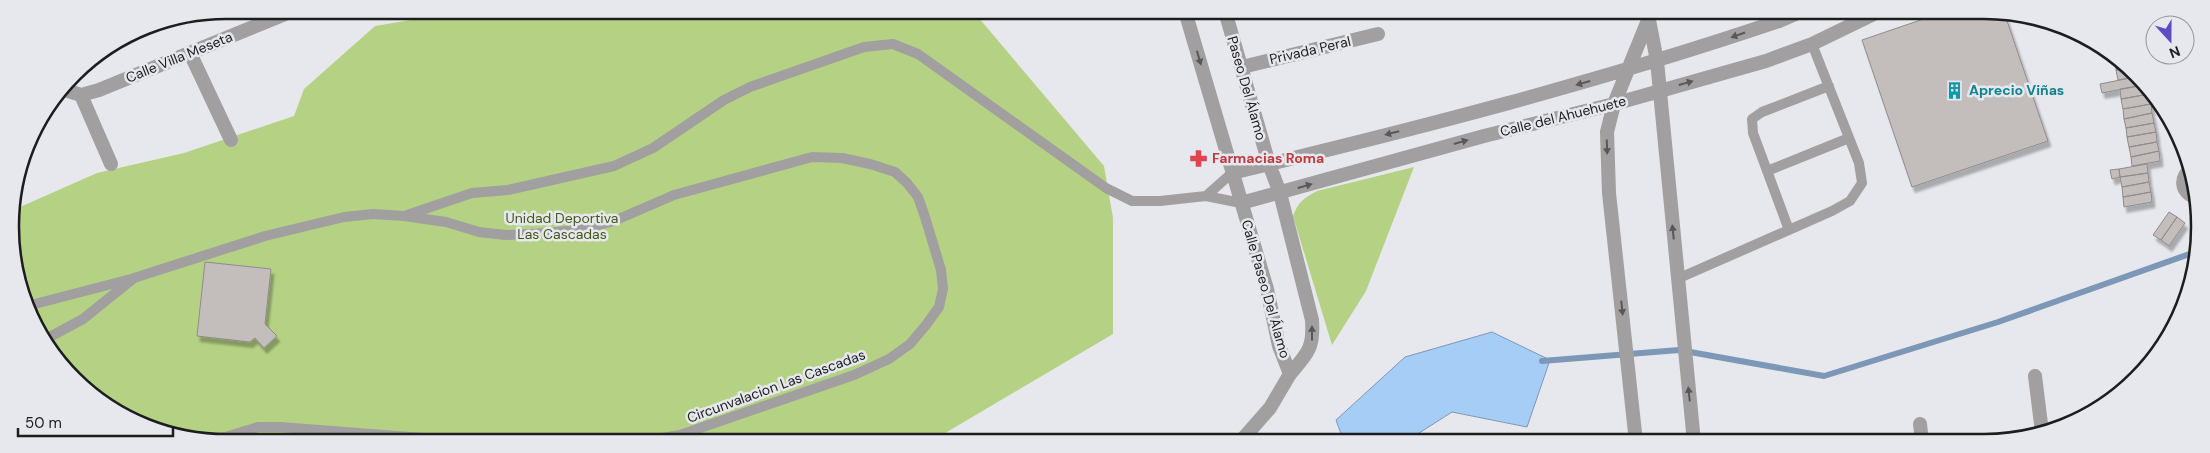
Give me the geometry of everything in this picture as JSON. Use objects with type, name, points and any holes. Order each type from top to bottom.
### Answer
[{"type":"street","name":"Calle Villa Meseta","points":[[81,95],[99,90],[273,19]]},
{"type":"street","points":[[1187,19],[1241,203]]},
{"type":"street","name":"Paseo Del Álamo","points":[[1227,19],[1269,164],[1280,193]]},
{"type":"street","points":[[1635,434],[1609,193],[1607,132],[1614,104],[1648,19]]},
{"type":"street","points":[[1650,19],[1657,61],[1658,91],[1693,434]]},
{"type":"street","name":"Calle del Ahuehuete","points":[[1232,173],[1541,95],[1629,70],[1783,19]]},
{"type":"street","name":"Calle del Ahuehuete","points":[[1241,203],[1484,136],[1614,104],[1766,61],[1812,44],[1850,19]]},
{"type":"street","name":"Privada Peral","points":[[1242,67],[1378,34]]},
{"type":"street","points":[[190,53],[231,140]]},
{"type":"street","points":[[69,91],[81,95],[110,164]]},
{"type":"street","points":[[2185,177],[2183,183],[2188,193]]},
{"type":"street","name":"Calle Paseo Del Álamo","points":[[1247,434],[1270,408],[1290,374],[1310,351],[1314,338],[1305,288],[1280,193]]},
{"type":"street","name":"Calle Paseo Del Álamo","points":[[1241,203],[1266,289],[1279,346],[1290,374]]},
{"type":"street","points":[[2034,376],[2041,426]]},
{"type":"street","points":[[1920,424],[1921,434]]},
{"type":"lane","points":[[404,216],[472,193],[508,190],[614,166],[653,148],[724,100],[750,87],[864,47],[893,44],[918,54],[1106,188],[1132,200],[1160,201],[1206,196],[1241,203]]},
{"type":"lane","points":[[1677,279],[1832,211],[1850,201],[1862,183],[1859,163],[1812,44]]},
{"type":"lane","points":[[1789,230],[1753,133],[1752,119],[1762,112],[1829,86]]},
{"type":"lane","points":[[1767,171],[1849,138]]},
{"type":"lane","name":"Circunvalacion Las Cascadas","points":[[51,336],[83,319],[134,278],[265,236],[344,217],[372,214],[404,216],[446,222],[479,232],[506,235],[547,234],[584,229],[614,221],[674,195],[812,157],[842,158],[895,172],[918,196],[941,270],[943,289],[939,307],[910,344],[889,358],[854,375],[683,434]]},
{"type":"lane","points":[[1206,196],[1232,173]]},
{"type":"lane","points":[[34,304],[134,278]]},
{"type":"lane","points":[[235,434],[258,427],[280,426],[378,434]]},
{"type":"green space","name":"Unidad Deportiva Las Cascadas","points":[[417,19],[980,19],[1104,166],[1113,218],[1113,334],[944,434],[213,434],[186,430],[160,423],[135,413],[100,391],[70,363],[54,342],[40,318],[30,293],[23,267],[19,240],[20,207],[97,173],[184,153],[294,116],[304,89],[375,26]]},
{"type":"green space","points":[[1414,167],[1366,291],[1332,345],[1293,216],[1295,211],[1302,201],[1317,191]]},
{"type":"water","points":[[1492,332],[1550,360],[1527,427],[1452,412],[1418,434],[1341,434],[1336,420],[1405,357]]},
{"type":"building","name":"Aprecio Viñas","points":[[1924,19],[2007,20],[2048,141],[1912,187],[1862,40]]},
{"type":"building","points":[[2116,70],[2120,70],[2128,78],[2118,80]]},
{"type":"building","points":[[2128,78],[2136,86],[2102,93],[2100,84]]},
{"type":"building","points":[[2136,86],[2144,95],[2121,99],[2120,89]]},
{"type":"building","points":[[2144,95],[2151,104],[2123,109],[2121,99]]},
{"type":"building","points":[[2151,104],[2152,113],[2124,119],[2123,109]]},
{"type":"building","points":[[2152,113],[2154,123],[2126,128],[2124,119]]},
{"type":"building","points":[[2154,123],[2156,132],[2127,137],[2126,128]]},
{"type":"building","points":[[2156,132],[2157,142],[2129,147],[2127,137]]},
{"type":"building","points":[[2157,142],[2159,151],[2131,157],[2129,147]]},
{"type":"building","points":[[2159,151],[2160,161],[2132,166],[2131,157]]},
{"type":"building","points":[[2147,164],[2148,173],[2120,177],[2119,169]]},
{"type":"building","points":[[2119,169],[2120,177],[2112,179],[2110,170]]},
{"type":"building","points":[[2148,173],[2149,182],[2122,187],[2120,177]]},
{"type":"building","points":[[2149,182],[2151,192],[2123,197],[2122,187]]},
{"type":"building","points":[[2151,192],[2152,202],[2124,207],[2123,197]]},
{"type":"building","points":[[2169,212],[2177,217],[2161,240],[2153,235]]},
{"type":"building","points":[[2177,217],[2185,223],[2169,246],[2161,240]]},
{"type":"building","points":[[205,262],[271,269],[265,324],[277,336],[264,348],[255,338],[250,342],[197,336]]},
{"type":"waterway","points":[[1542,361],[1679,350],[1824,376],[1998,322],[2189,254]]},
{"type":"place","name":"Aprecio Viñas","points":[[1955,90]]},
{"type":"place","name":"Farmacias Roma","points":[[1198,158]]}]
